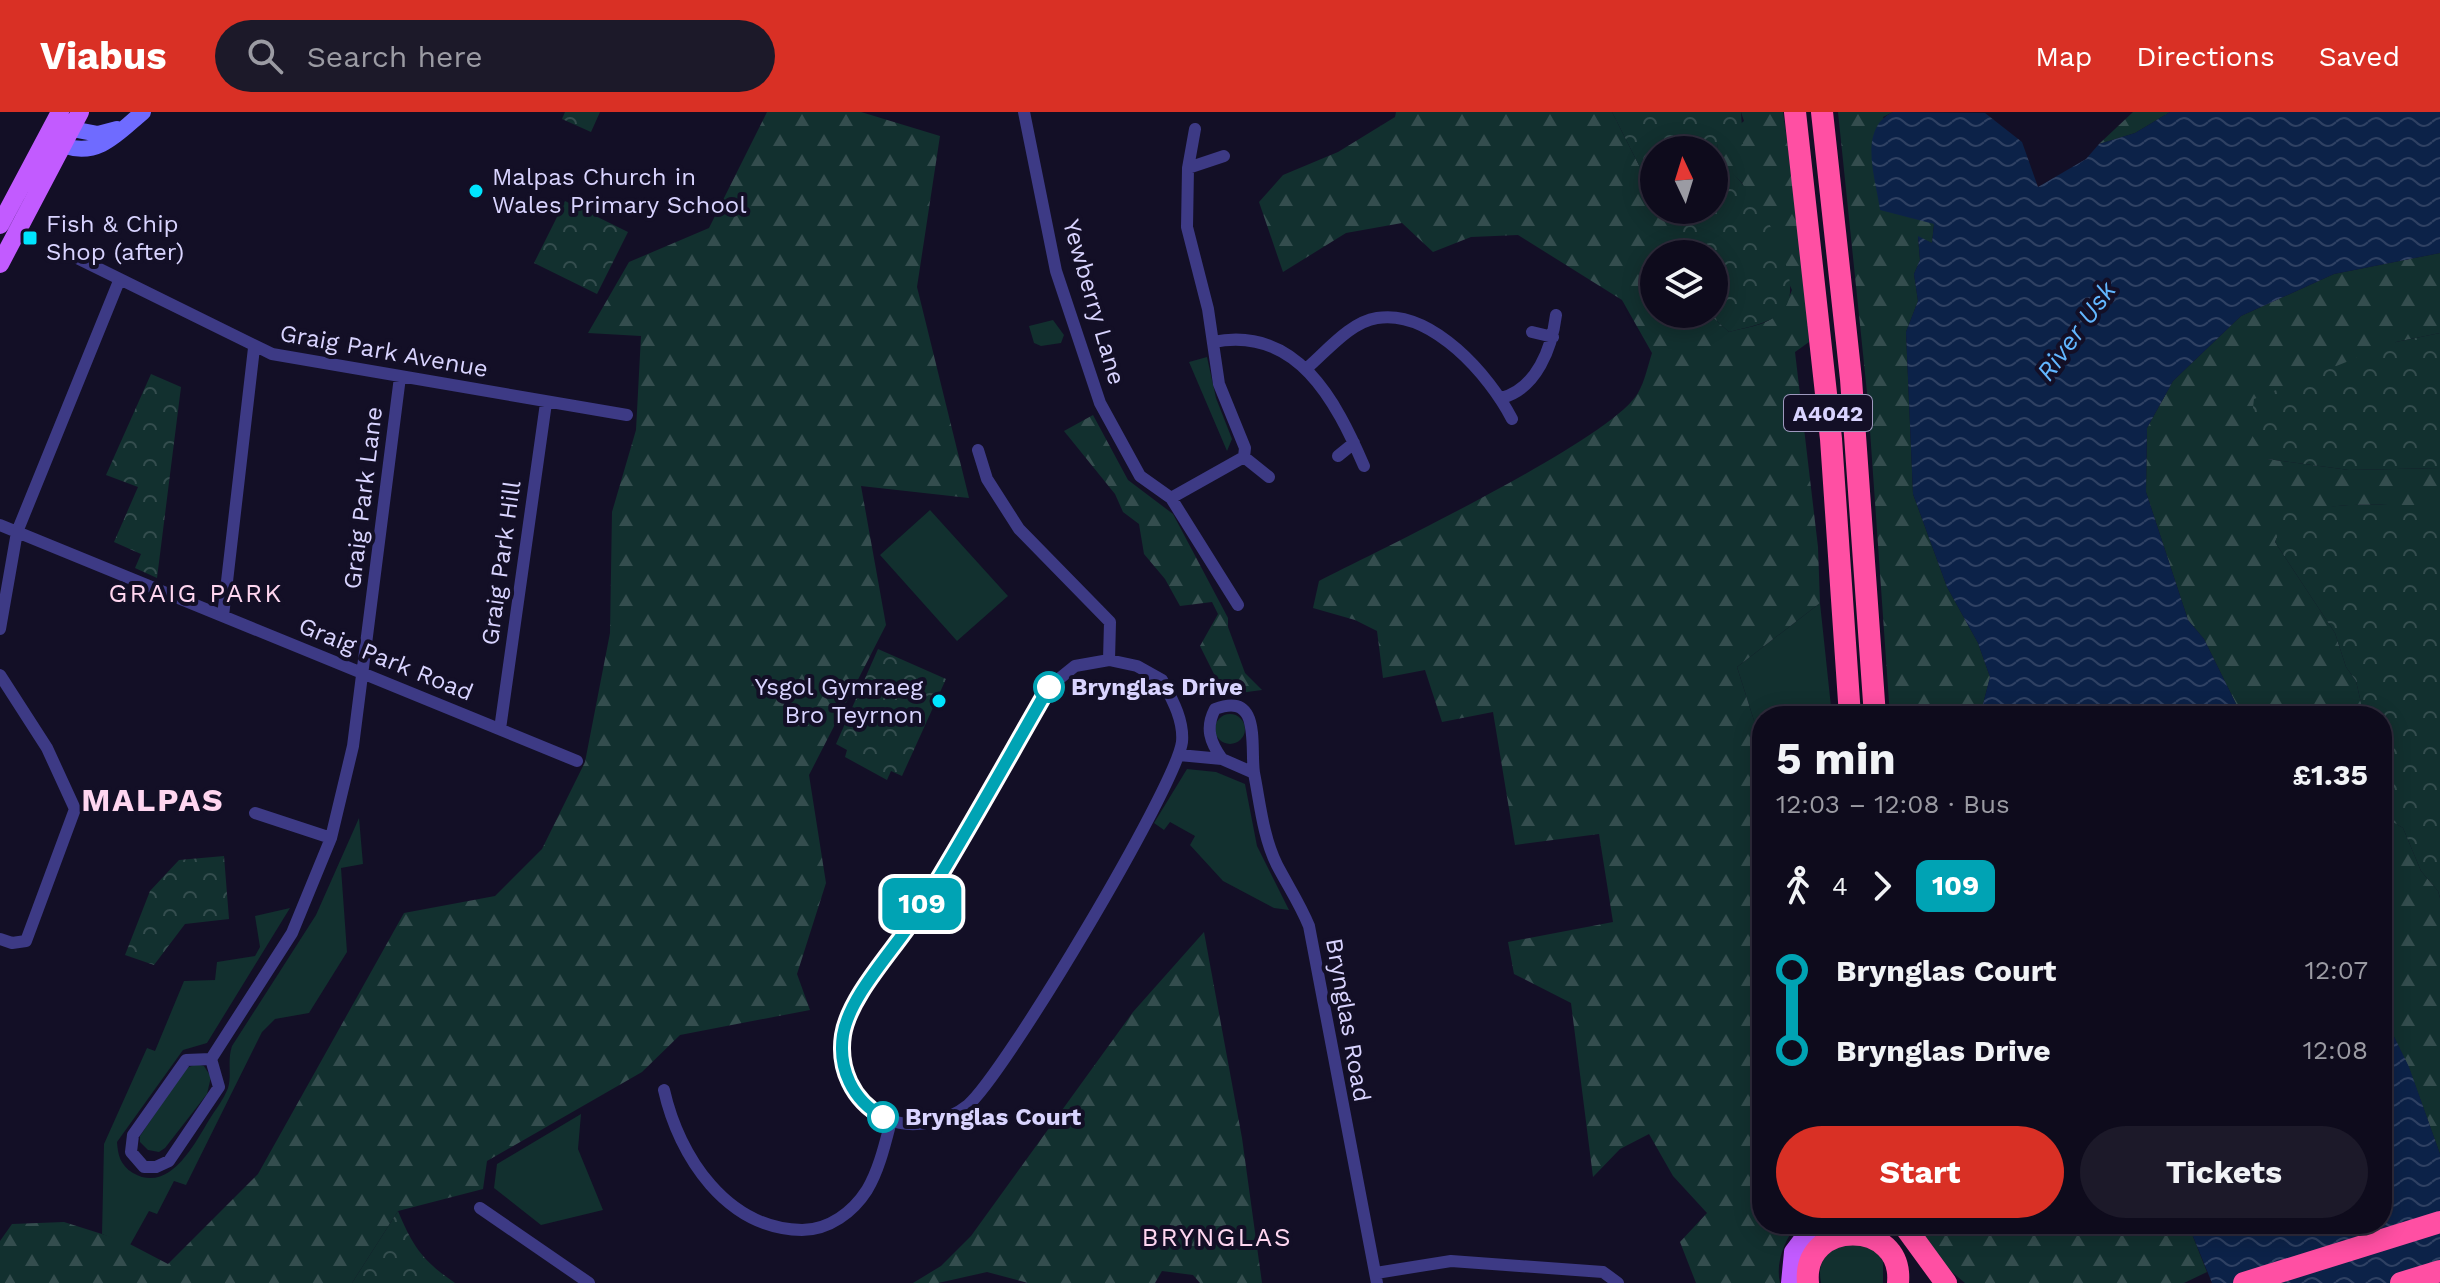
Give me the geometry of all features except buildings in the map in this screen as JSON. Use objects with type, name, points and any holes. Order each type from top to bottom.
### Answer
[{"type":"highway","name":"A4042","points":[[1795,112],[1831,439],[1849,706]]},
{"type":"highway","name":"A4042","points":[[1822,112],[1854,411],[1874,706]]},
{"type":"highway","points":[[2244,1283],[2440,1222]]},
{"type":"highway","points":[[1808,1283],[1814,1255],[1824,1234]]},
{"type":"highway","points":[[1878,1234],[1897,1274],[1926,1283]]},
{"type":"highway","points":[[1910,1234],[1946,1283]]},
{"type":"highway","points":[[2401,1283],[2440,1271]]},
{"type":"main road","points":[[0,225],[56,120],[72,129],[0,264]]},
{"type":"main road","points":[[1790,1283],[1793,1252],[1820,1234]]},
{"type":"street","points":[[72,129],[91,149],[112,139],[143,112]]},
{"type":"street","name":"Yewberry Lane","points":[[1024,112],[1056,271],[1100,403],[1140,476],[1171,498],[1238,605]]},
{"type":"street","points":[[1195,129],[1188,168],[1187,227],[1213,342],[1219,384],[1242,437],[1244,457],[1269,477]]},
{"type":"street","points":[[1188,168],[1224,156]]},
{"type":"street","name":"Graig Park Avenue","points":[[59,249],[254,348],[400,377],[627,415]]},
{"type":"street","points":[[0,629],[17,532],[119,281]]},
{"type":"street","points":[[1501,398],[1512,395],[1537,370],[1553,337],[1556,315]]},
{"type":"street","points":[[1307,368],[1361,325],[1376,318],[1402,320],[1427,329],[1451,344],[1474,365],[1501,398],[1512,419]]},
{"type":"street","points":[[1532,332],[1553,337]]},
{"type":"street","points":[[1213,342],[1237,337],[1266,344],[1307,368],[1335,407],[1364,466]]},
{"type":"street","points":[[223,616],[254,348]]},
{"type":"street","name":"Graig Park Lane","points":[[211,1059],[292,933],[331,838],[353,746],[364,673],[400,377]]},
{"type":"street","name":"Graig Park Hill","points":[[500,729],[546,403]]},
{"type":"street","points":[[1338,456],[1354,443]]},
{"type":"street","points":[[978,450],[987,479],[1019,529],[1110,622],[1109,660]]},
{"type":"street","points":[[1171,498],[1244,457]]},
{"type":"street","name":"Graig Park Road","points":[[0,525],[577,761]]},
{"type":"street","points":[[1109,660],[1137,666],[1162,680],[1182,727],[1179,755],[1170,777],[1104,897],[1012,1045],[971,1103],[959,1112],[923,1124],[891,1121],[874,1112],[847,1078],[842,1048],[849,1017],[915,916],[1049,687],[1075,666],[1109,660]]},
{"type":"street","points":[[0,675],[47,748],[75,809],[26,941],[12,943],[0,939]]},
{"type":"street","name":"Brynglas Road","points":[[1222,759],[1214,748],[1209,722],[1215,709],[1229,704],[1242,708],[1248,715],[1255,736],[1254,773],[1271,849],[1295,891],[1309,926],[1376,1278]]},
{"type":"street","points":[[1179,755],[1222,759],[1254,773]]},
{"type":"street","points":[[255,813],[331,838]]},
{"type":"street","points":[[211,1059],[219,1087],[169,1161],[156,1167],[144,1167],[131,1152],[133,1135],[186,1060],[211,1059]]},
{"type":"street","points":[[664,1090],[681,1136],[703,1175],[718,1193],[734,1210],[758,1223],[784,1230],[810,1230],[834,1222],[853,1208],[871,1181],[891,1121]]},
{"type":"street","points":[[480,1208],[589,1283]]},
{"type":"street","points":[[1376,1278],[1451,1261],[1603,1272],[1618,1283]]},
{"type":"green space","points":[[565,112],[600,112],[591,132],[562,119]]},
{"type":"green space","points":[[767,112],[861,112],[940,136],[917,287],[969,498],[861,486],[886,625],[809,775],[826,883],[797,974],[810,1010],[680,1035],[642,1072],[487,1161],[483,1189],[398,1211],[352,1283],[0,1283],[0,1241],[12,1224],[64,1222],[124,1241],[168,1264],[258,1174],[404,913],[495,896],[542,849],[585,762],[610,633],[612,512],[636,430],[641,336],[588,333],[629,262],[709,228]]},
{"type":"green space","points":[[1396,112],[1612,112],[1640,167],[1640,224],[1668,224],[1676,240],[1640,240],[1640,328],[1725,328],[1729,332],[1768,321],[1781,310],[1792,290],[1742,183],[1728,169],[1726,136],[1744,121],[1741,112],[1783,112],[1799,225],[1809,342],[1795,352],[1818,547],[1820,603],[1737,667],[1752,714],[1752,1234],[1790,1234],[1782,1251],[1780,1283],[1696,1283],[1680,1242],[1707,1213],[1673,1176],[1649,1134],[1620,1149],[1593,1177],[1571,1003],[1514,974],[1508,942],[1613,922],[1599,834],[1515,845],[1493,712],[1442,722],[1425,670],[1383,678],[1377,631],[1355,620],[1313,608],[1319,581],[1541,465],[1619,413],[1638,393],[1652,353],[1622,300],[1518,235],[1471,237],[1433,252],[1402,223],[1346,233],[1283,272],[1259,202],[1283,175],[1338,152],[1395,117]]},
{"type":"green space","points":[[1612,112],[1741,112],[1743,144],[1728,144],[1728,136],[1640,136],[1640,167]]},
{"type":"green space","points":[[1838,112],[1893,112],[1883,117],[1934,224],[1932,243],[1918,237],[1920,260],[1914,274],[1918,301],[1906,332],[1913,494],[1947,587],[1978,643],[1990,677],[1983,706],[1889,706],[1868,402]]},
{"type":"green space","points":[[2133,112],[2170,112],[2135,133],[2099,144]]},
{"type":"green space","points":[[1728,167],[1765,216],[1781,249],[1790,288],[1784,310],[1766,322],[1729,332],[1725,328],[1728,328],[1728,240],[1674,240],[1667,224],[1728,224]]},
{"type":"green space","points":[[565,201],[628,232],[597,294],[534,263]]},
{"type":"green space","points":[[2440,253],[2440,333],[2396,342],[2267,459],[2349,470],[2440,468],[2440,505],[2324,508],[2303,514],[2286,525],[2275,542],[2335,633],[2346,667],[2356,681],[2362,706],[2237,706],[2204,639],[2188,620],[2146,492],[2147,428],[2173,381],[2241,316],[2334,274]]},
{"type":"green space","points":[[1053,320],[1064,335],[1061,343],[1041,346],[1034,343],[1029,326]]},
{"type":"green space","points":[[2440,333],[2440,468],[2349,470],[2267,459],[2250,432],[2254,399],[2396,342]]},
{"type":"green space","points":[[1207,357],[1216,398],[1232,439],[1227,451],[1189,362]]},
{"type":"green space","points":[[151,374],[181,387],[157,578],[135,568],[141,554],[114,542],[138,487],[106,475]]},
{"type":"green space","points":[[1093,415],[1128,480],[1173,514],[1228,618],[1228,627],[1245,673],[1262,690],[1239,693],[1222,690],[1200,646],[1218,614],[1212,602],[1180,606],[1165,579],[1144,554],[1139,524],[1123,512],[1115,494],[1064,431]]},
{"type":"green space","points":[[2349,505],[2440,505],[2440,898],[2421,871],[2403,828],[2392,822],[2392,706],[2362,706],[2356,681],[2346,667],[2335,633],[2275,542],[2280,529],[2275,511]]},
{"type":"green space","points":[[930,510],[1008,596],[957,641],[880,555]]},
{"type":"green space","points":[[1820,603],[1831,706],[1752,706],[1752,714],[1737,667]]},
{"type":"green space","points":[[878,649],[946,679],[902,776],[891,771],[887,780],[845,757],[847,750],[836,744]]},
{"type":"green space","points":[[1230,714],[1241,718],[1245,729],[1241,740],[1230,744],[1219,740],[1215,729],[1219,718]]},
{"type":"green space","points":[[1187,769],[1216,772],[1245,784],[1257,846],[1289,910],[1274,908],[1223,881],[1190,845],[1195,836],[1170,822],[1164,830],[1154,823]]},
{"type":"green space","points":[[359,818],[363,864],[341,868],[347,952],[309,1013],[275,1019],[262,1032],[186,1185],[174,1181],[157,1214],[149,1211],[130,1245],[102,1234],[104,1144],[147,1048],[155,1051],[184,981],[215,980],[217,962],[255,956],[260,947],[255,916],[290,908],[207,1043],[183,1050],[117,1142],[125,1167],[146,1178],[158,1177],[179,1164],[222,1100],[229,1083],[232,1046],[316,915]]},
{"type":"green space","points":[[2392,822],[2403,828],[2421,871],[2440,898],[2440,1154],[2409,1068],[2392,1033]]},
{"type":"green space","points":[[224,856],[229,919],[185,924],[154,965],[125,955],[150,891],[179,860]]},
{"type":"green space","points":[[1204,932],[1242,1138],[1262,1283],[1200,1283],[1193,1275],[1162,1271],[1155,1283],[1028,1283],[987,1272],[938,1283],[913,1283],[941,1266],[971,1236],[1133,1012]]},
{"type":"green space","points":[[197,1064],[204,1066],[211,1077],[207,1094],[165,1148],[159,1152],[148,1150],[140,1142],[140,1136],[186,1068]]},
{"type":"green space","points":[[581,1114],[578,1149],[603,1210],[541,1225],[494,1188],[497,1164]]},
{"type":"green space","points":[[398,1211],[420,1252],[455,1283],[352,1283]]},
{"type":"green space","points":[[1919,1234],[2192,1234],[2207,1272],[2184,1283],[1965,1283],[1929,1253]]},
{"type":"green space","points":[[1841,1242],[1871,1245],[1883,1261],[1883,1283],[1821,1283],[1820,1269],[1824,1259]]},
{"type":"water","name":"River Usk","points":[[1893,112],[1985,113],[2022,142],[2038,187],[2086,159],[2099,144],[2135,133],[2170,112],[2440,112],[2440,253],[2334,274],[2241,316],[2173,381],[2147,428],[2146,492],[2188,620],[2204,639],[2237,706],[1983,706],[1990,677],[1978,643],[1947,587],[1913,494],[1906,332],[1918,301],[1914,274],[1920,260],[1918,236],[1932,243],[1934,224],[1880,210],[1872,142],[1882,120]]},
{"type":"water","points":[[2392,1032],[2409,1067],[2440,1154],[2440,1283],[2212,1283],[2192,1234],[2392,1234]]},
{"type":"bus line","name":"109","points":[[883,1117],[853,1090],[847,1078],[842,1063],[844,1031],[856,1004],[915,916],[1008,762],[1049,687]]},
{"type":"place","name":"Malpas Church in Wales Primary School","points":[[476,191]]},
{"type":"place","name":"Fish & Chip Shop (after)","points":[[30,238]]},
{"type":"place","name":"Brynglas Drive","points":[[1049,687]]},
{"type":"place","name":"Ysgol Gymraeg Bro Teyrnon","points":[[939,701]]},
{"type":"place","name":"Brynglas Court","points":[[883,1117]]},
{"type":"district","name":"GRAIG PARK","points":[[196,593]]},
{"type":"district","name":"MALPAS","points":[[153,800]]},
{"type":"district","name":"BRYNGLAS","points":[[1217,1237]]}]
